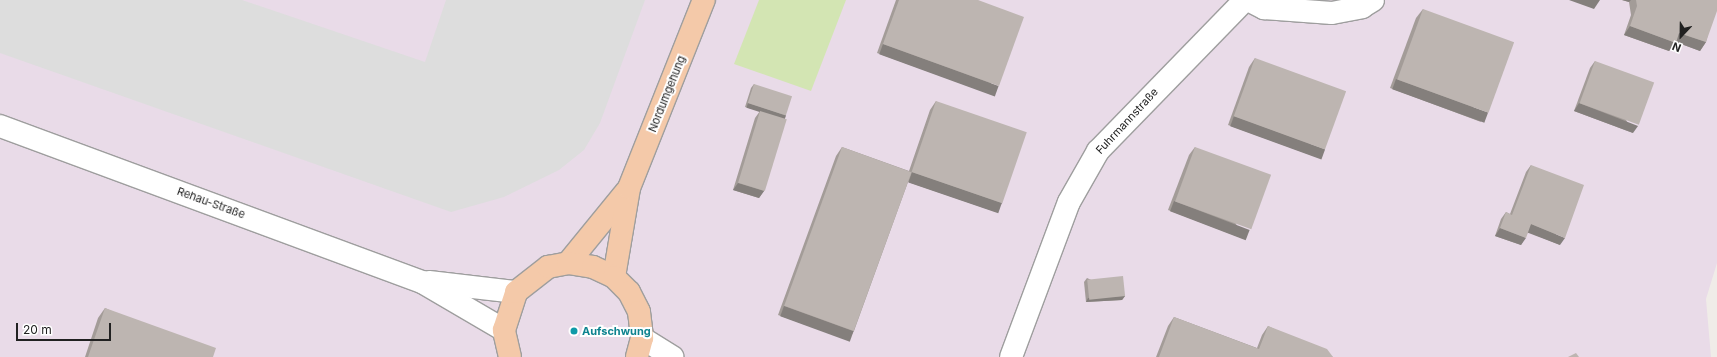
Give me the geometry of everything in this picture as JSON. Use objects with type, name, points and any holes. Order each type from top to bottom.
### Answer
[{"type":"main road","name":"Nordumgehung","points":[[614,277],[629,188],[704,0]]},
{"type":"main road","name":"Nordumgehung","points":[[568,263],[629,188]]},
{"type":"main road","points":[[510,357],[504,330],[516,292],[548,267],[568,263],[593,267],[614,277],[629,292],[639,312],[639,348]]},
{"type":"street","name":"Fuhrmannstraße","points":[[1011,357],[1069,202],[1098,151],[1247,0],[1264,8],[1332,13],[1362,7],[1373,0]]},
{"type":"street","name":"Rehau-Straße","points":[[0,126],[422,282],[504,330]]},
{"type":"street","name":"Rehau-Straße","points":[[422,282],[516,292]]},
{"type":"street","points":[[639,348],[673,357]]},
{"type":"shaded area","points":[[0,0],[1717,0],[1717,263],[1706,299],[1711,357],[0,357]]},
{"type":"shaded area","points":[[0,0],[242,0],[425,62],[446,0],[645,0],[600,123],[584,150],[559,170],[504,197],[451,212],[0,53]]},
{"type":"green space","points":[[759,0],[846,0],[811,91],[734,64]]},
{"type":"building","points":[[899,0],[978,0],[1024,17],[999,86],[883,44]]},
{"type":"building","points":[[1636,0],[1717,0],[1717,11],[1706,42],[1679,33],[1676,43],[1630,26],[1637,6]]},
{"type":"building","points":[[1423,9],[1514,42],[1488,113],[1397,79]]},
{"type":"building","points":[[1255,58],[1346,91],[1325,149],[1234,116]]},
{"type":"building","points":[[1595,61],[1654,83],[1639,125],[1580,103]]},
{"type":"building","points":[[754,84],[792,96],[786,115],[748,103]]},
{"type":"building","points":[[936,101],[1027,132],[1002,203],[912,172]]},
{"type":"building","points":[[760,111],[787,119],[765,191],[738,183]]},
{"type":"building","points":[[842,147],[912,172],[854,331],[784,306]]},
{"type":"building","points":[[1195,147],[1271,175],[1251,229],[1175,202]]},
{"type":"building","points":[[1531,165],[1584,185],[1565,238],[1531,224],[1526,238],[1500,228],[1506,212],[1512,215]]},
{"type":"building","points":[[1123,276],[1125,296],[1089,300],[1087,280]]},
{"type":"building","points":[[105,308],[216,348],[213,357],[88,357]]},
{"type":"building","points":[[1174,317],[1259,349],[1268,326],[1327,349],[1333,357],[1159,357]]},
{"type":"building","points":[[1576,353],[1579,357],[1568,357]]},
{"type":"place","name":"Aufschwung","points":[[574,331]]}]
